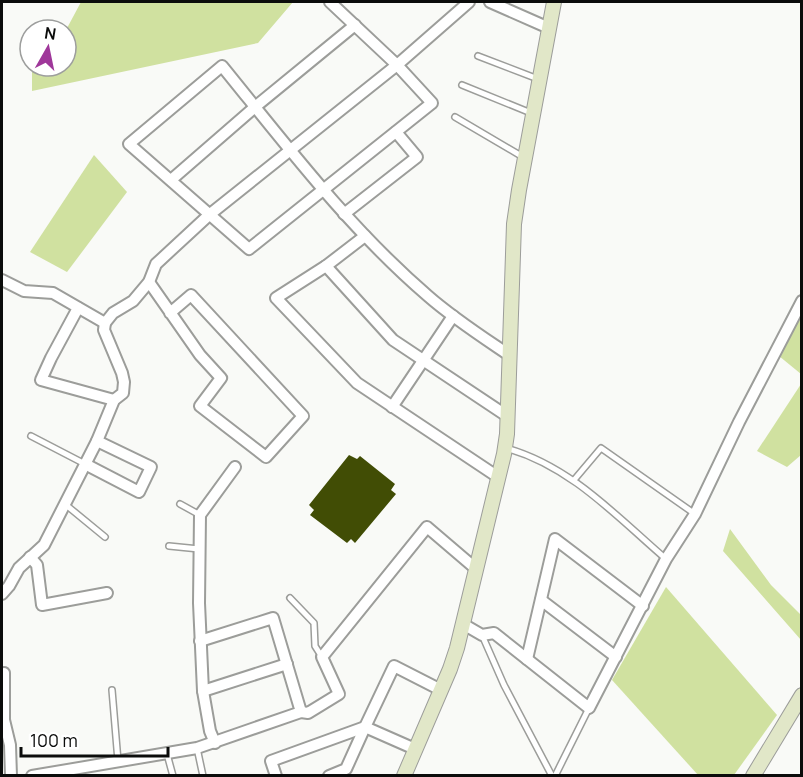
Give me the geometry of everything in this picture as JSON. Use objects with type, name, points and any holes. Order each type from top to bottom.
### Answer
[{"type":"street","points":[[330,2],[397,64],[432,103],[323,192],[249,249],[129,144],[222,66],[323,192],[365,236],[427,295],[509,355]]},
{"type":"street","points":[[2,594],[19,568],[44,545],[97,441],[114,400],[123,393],[124,382],[104,330],[105,323],[113,313],[133,301],[149,282],[156,264],[209,215],[397,64],[469,2]]},
{"type":"street","points":[[490,2],[549,28]]},
{"type":"street","points":[[404,776],[450,669],[505,448],[514,225],[532,114],[554,2]]},
{"type":"street","points":[[171,180],[255,107],[356,26]]},
{"type":"street","points":[[344,214],[417,156],[396,132]]},
{"type":"street","points":[[365,236],[326,266],[276,298],[357,383],[498,477]]},
{"type":"street","points":[[326,266],[393,340],[507,416]]},
{"type":"street","points":[[2,280],[24,291],[53,293],[105,323]]},
{"type":"street","points":[[149,282],[170,313],[200,355],[221,378],[200,406],[266,457],[303,416],[191,295],[170,313]]},
{"type":"street","points":[[463,624],[482,635],[494,633],[590,708],[666,559],[694,514],[801,301]]},
{"type":"street","points":[[78,308],[41,380],[114,400]]},
{"type":"street","points":[[393,407],[453,316]]},
{"type":"street","points":[[85,464],[139,492],[151,467],[97,441]]},
{"type":"street","points":[[215,743],[210,731],[203,691],[200,641],[200,515],[235,467]]},
{"type":"street","points":[[32,776],[197,748],[301,712],[308,713],[339,694],[322,657],[427,527],[475,568]]},
{"type":"street","points":[[527,659],[555,539],[643,606]]},
{"type":"street","points":[[30,557],[37,565],[42,604],[107,593]]},
{"type":"street","points":[[541,600],[616,657]]},
{"type":"street","points":[[200,641],[273,618],[301,712]]},
{"type":"street","points":[[203,691],[287,664]]},
{"type":"street","points":[[329,776],[346,769],[394,666],[441,690]]},
{"type":"street","points":[[2,674],[4,674],[4,720],[10,745],[11,776]]},
{"type":"street","points":[[753,776],[801,695]]},
{"type":"street","points":[[276,776],[271,761],[366,727],[416,749]]},
{"type":"lane","points":[[478,56],[539,80]]},
{"type":"lane","points":[[462,85],[532,114]]},
{"type":"lane","points":[[455,117],[525,157]]},
{"type":"lane","points":[[31,436],[85,464]]},
{"type":"lane","points":[[505,448],[529,454],[574,480],[666,559]]},
{"type":"lane","points":[[574,480],[601,448],[694,514]]},
{"type":"lane","points":[[64,503],[105,537]]},
{"type":"lane","points":[[180,504],[200,515]]},
{"type":"lane","points":[[169,546],[199,549]]},
{"type":"lane","points":[[290,597],[314,623],[315,646],[322,657]]},
{"type":"lane","points":[[482,635],[504,685],[554,776]]},
{"type":"lane","points":[[112,690],[118,761]]},
{"type":"lane","points":[[554,776],[590,708]]},
{"type":"lane","points":[[197,748],[203,776]]},
{"type":"lane","points":[[167,753],[173,776]]},
{"type":"green space","points":[[81,2],[293,2],[258,43],[32,91],[32,78],[78,78],[78,18],[72,18]]},
{"type":"green space","points":[[94,155],[127,192],[67,272],[30,252]]},
{"type":"green space","points":[[801,311],[801,374],[779,356]]},
{"type":"green space","points":[[801,384],[801,455],[787,467],[757,451]]},
{"type":"green space","points":[[730,529],[771,585],[801,615],[801,640],[723,551]]},
{"type":"green space","points":[[666,587],[777,715],[734,775],[698,775],[612,680]]},
{"type":"building","points":[[349,455],[357,459],[360,456],[395,484],[391,490],[396,494],[355,543],[351,539],[347,543],[310,515],[314,510],[309,505]]}]
